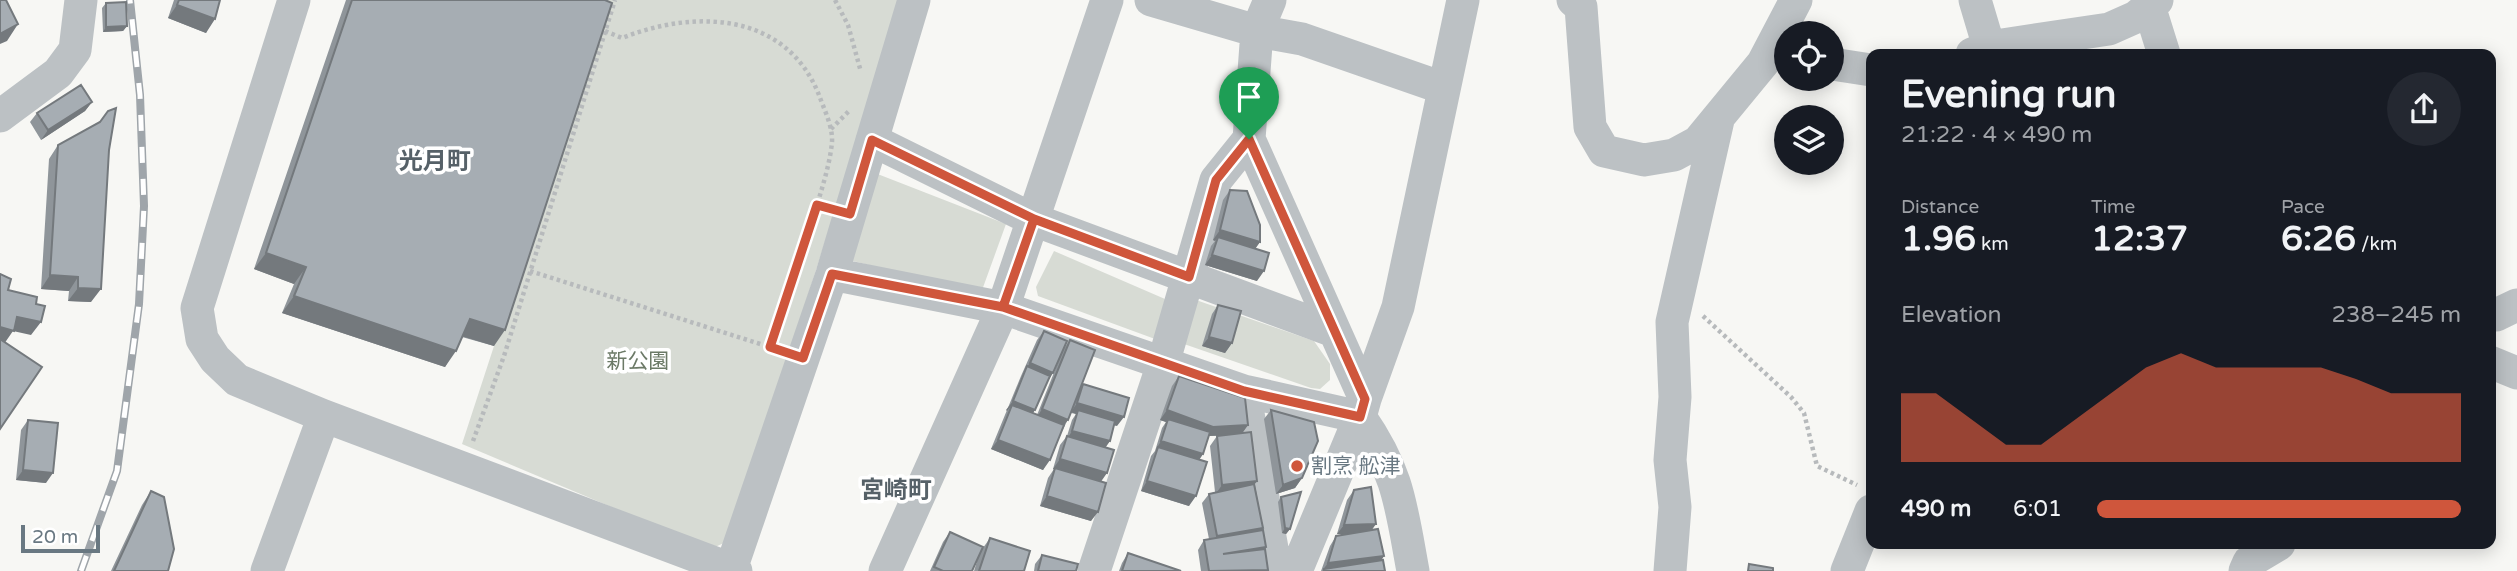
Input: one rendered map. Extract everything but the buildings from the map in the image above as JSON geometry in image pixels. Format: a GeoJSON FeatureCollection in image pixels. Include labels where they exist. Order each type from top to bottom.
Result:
{"type":"FeatureCollection","features":[{"type":"Feature","properties":{"kind":"street"},"geometry":{"type":"LineString","coordinates":[[0,116],[58,74],[75,50],[81,0]]}},
{"type":"Feature","properties":{"kind":"street"},"geometry":{"type":"LineString","coordinates":[[295,0],[197,308],[202,339],[215,359],[237,380],[324,416],[733,570],[832,274],[914,0]]}},
{"type":"Feature","properties":{"kind":"street"},"geometry":{"type":"LineString","coordinates":[[885,571],[1003,307],[1107,0]]}},
{"type":"Feature","properties":{"kind":"street"},"geometry":{"type":"LineString","coordinates":[[1151,0],[1257,30],[1302,39],[1443,88]]}},
{"type":"Feature","properties":{"kind":"street"},"geometry":{"type":"LineString","coordinates":[[1270,0],[1257,30],[1249,139],[1334,331],[1362,408],[1397,482],[1413,571]]}},
{"type":"Feature","properties":{"kind":"street"},"geometry":{"type":"LineString","coordinates":[[1296,571],[1362,408],[1398,307],[1463,0]]}},
{"type":"Feature","properties":{"kind":"street"},"geometry":{"type":"LineString","coordinates":[[1573,0],[1581,7],[1590,127],[1604,151],[1644,160],[1674,155],[1698,142],[1774,63]]}},
{"type":"Feature","properties":{"kind":"street"},"geometry":{"type":"LineString","coordinates":[[1789,21],[1796,0]]}},
{"type":"Feature","properties":{"kind":"street"},"geometry":{"type":"LineString","coordinates":[[1975,0],[1981,49]]}},
{"type":"Feature","properties":{"kind":"street"},"geometry":{"type":"LineString","coordinates":[[1993,49],[2109,29],[2153,3],[2163,49]]}},
{"type":"Feature","properties":{"kind":"street"},"geometry":{"type":"LineString","coordinates":[[1844,66],[1866,69]]}},
{"type":"Feature","properties":{"kind":"street"},"geometry":{"type":"LineString","coordinates":[[1670,571],[1675,507],[1670,460],[1675,397],[1672,322],[1718,120]]}},
{"type":"Feature","properties":{"kind":"street"},"geometry":{"type":"LineString","coordinates":[[1094,571],[1163,364],[1216,180],[1249,139]]}},
{"type":"Feature","properties":{"kind":"street"},"geometry":{"type":"LineString","coordinates":[[872,140],[1034,219],[1334,331]]}},
{"type":"Feature","properties":{"kind":"street"},"geometry":{"type":"LineString","coordinates":[[832,274],[1003,307],[1244,391],[1362,408]]}},
{"type":"Feature","properties":{"kind":"street"},"geometry":{"type":"LineString","coordinates":[[2496,315],[2517,305]]}},
{"type":"Feature","properties":{"kind":"street"},"geometry":{"type":"LineString","coordinates":[[2496,364],[2517,373]]}},
{"type":"Feature","properties":{"kind":"street"},"geometry":{"type":"LineString","coordinates":[[1244,391],[1276,571]]}},
{"type":"Feature","properties":{"kind":"street"},"geometry":{"type":"LineString","coordinates":[[274,569],[324,416]]}},
{"type":"Feature","properties":{"kind":"street"},"geometry":{"type":"LineString","coordinates":[[1847,571],[1865,499]]}},
{"type":"Feature","properties":{"kind":"path"},"geometry":{"type":"LineString","coordinates":[[463,468],[530,271],[615,0]]}},
{"type":"Feature","properties":{"kind":"path"},"geometry":{"type":"LineString","coordinates":[[835,0],[848,25],[860,60],[863,97],[883,104]]}},
{"type":"Feature","properties":{"kind":"path"},"geometry":{"type":"LineString","coordinates":[[605,31],[622,38],[646,29],[693,20],[717,22],[770,35],[793,52],[814,81],[832,140],[817,205],[770,347]]}},
{"type":"Feature","properties":{"kind":"path"},"geometry":{"type":"LineString","coordinates":[[817,205],[850,214]]}},
{"type":"Feature","properties":{"kind":"path"},"geometry":{"type":"LineString","coordinates":[[530,271],[803,358]]}},
{"type":"Feature","properties":{"kind":"path"},"geometry":{"type":"LineString","coordinates":[[1698,312],[1791,397],[1804,413],[1817,466],[1865,499]]}},
{"type":"Feature","properties":{"kind":"green space","name":"新公園"},"geometry":{"type":"Polygon","coordinates":[[[607,0],[902,0],[730,540],[711,549],[462,444],[607,0]]]}},
{"type":"Feature","properties":{"kind":"green space"},"geometry":{"type":"Polygon","coordinates":[[[875,173],[1006,224],[981,293],[849,260],[875,173]]]}},
{"type":"Feature","properties":{"kind":"green space"},"geometry":{"type":"Polygon","coordinates":[[[1054,251],[1165,299],[1155,339],[1038,296],[1036,287],[1054,251]]]}},
{"type":"Feature","properties":{"kind":"green space"},"geometry":{"type":"Polygon","coordinates":[[[1196,300],[1314,341],[1330,364],[1330,380],[1320,389],[1311,388],[1184,344],[1196,300]]]}},
{"type":"Feature","properties":{"kind":"railway"},"geometry":{"type":"LineString","coordinates":[[81,571],[117,471],[139,304],[144,206],[140,95],[130,0]]}},
{"type":"Feature","properties":{"kind":"place","name":"割烹 舩津"},"geometry":{"type":"Point","coordinates":[1297,466]}},
{"type":"Feature","properties":{"kind":"district","name":"光月町"},"geometry":{"type":"Point","coordinates":[435,161]}},
{"type":"Feature","properties":{"kind":"district","name":"宮崎町"},"geometry":{"type":"Point","coordinates":[896,490]}},
{"type":"Feature","properties":{"kind":"route"},"geometry":{"type":"LineString","coordinates":[[1249,139],[1216,180],[1189,277],[1034,219],[1003,307],[832,274],[803,358],[770,347],[817,205],[850,214],[872,140],[1034,219],[1003,307],[1244,391],[1360,417],[1365,399],[1249,139]]}}]}
